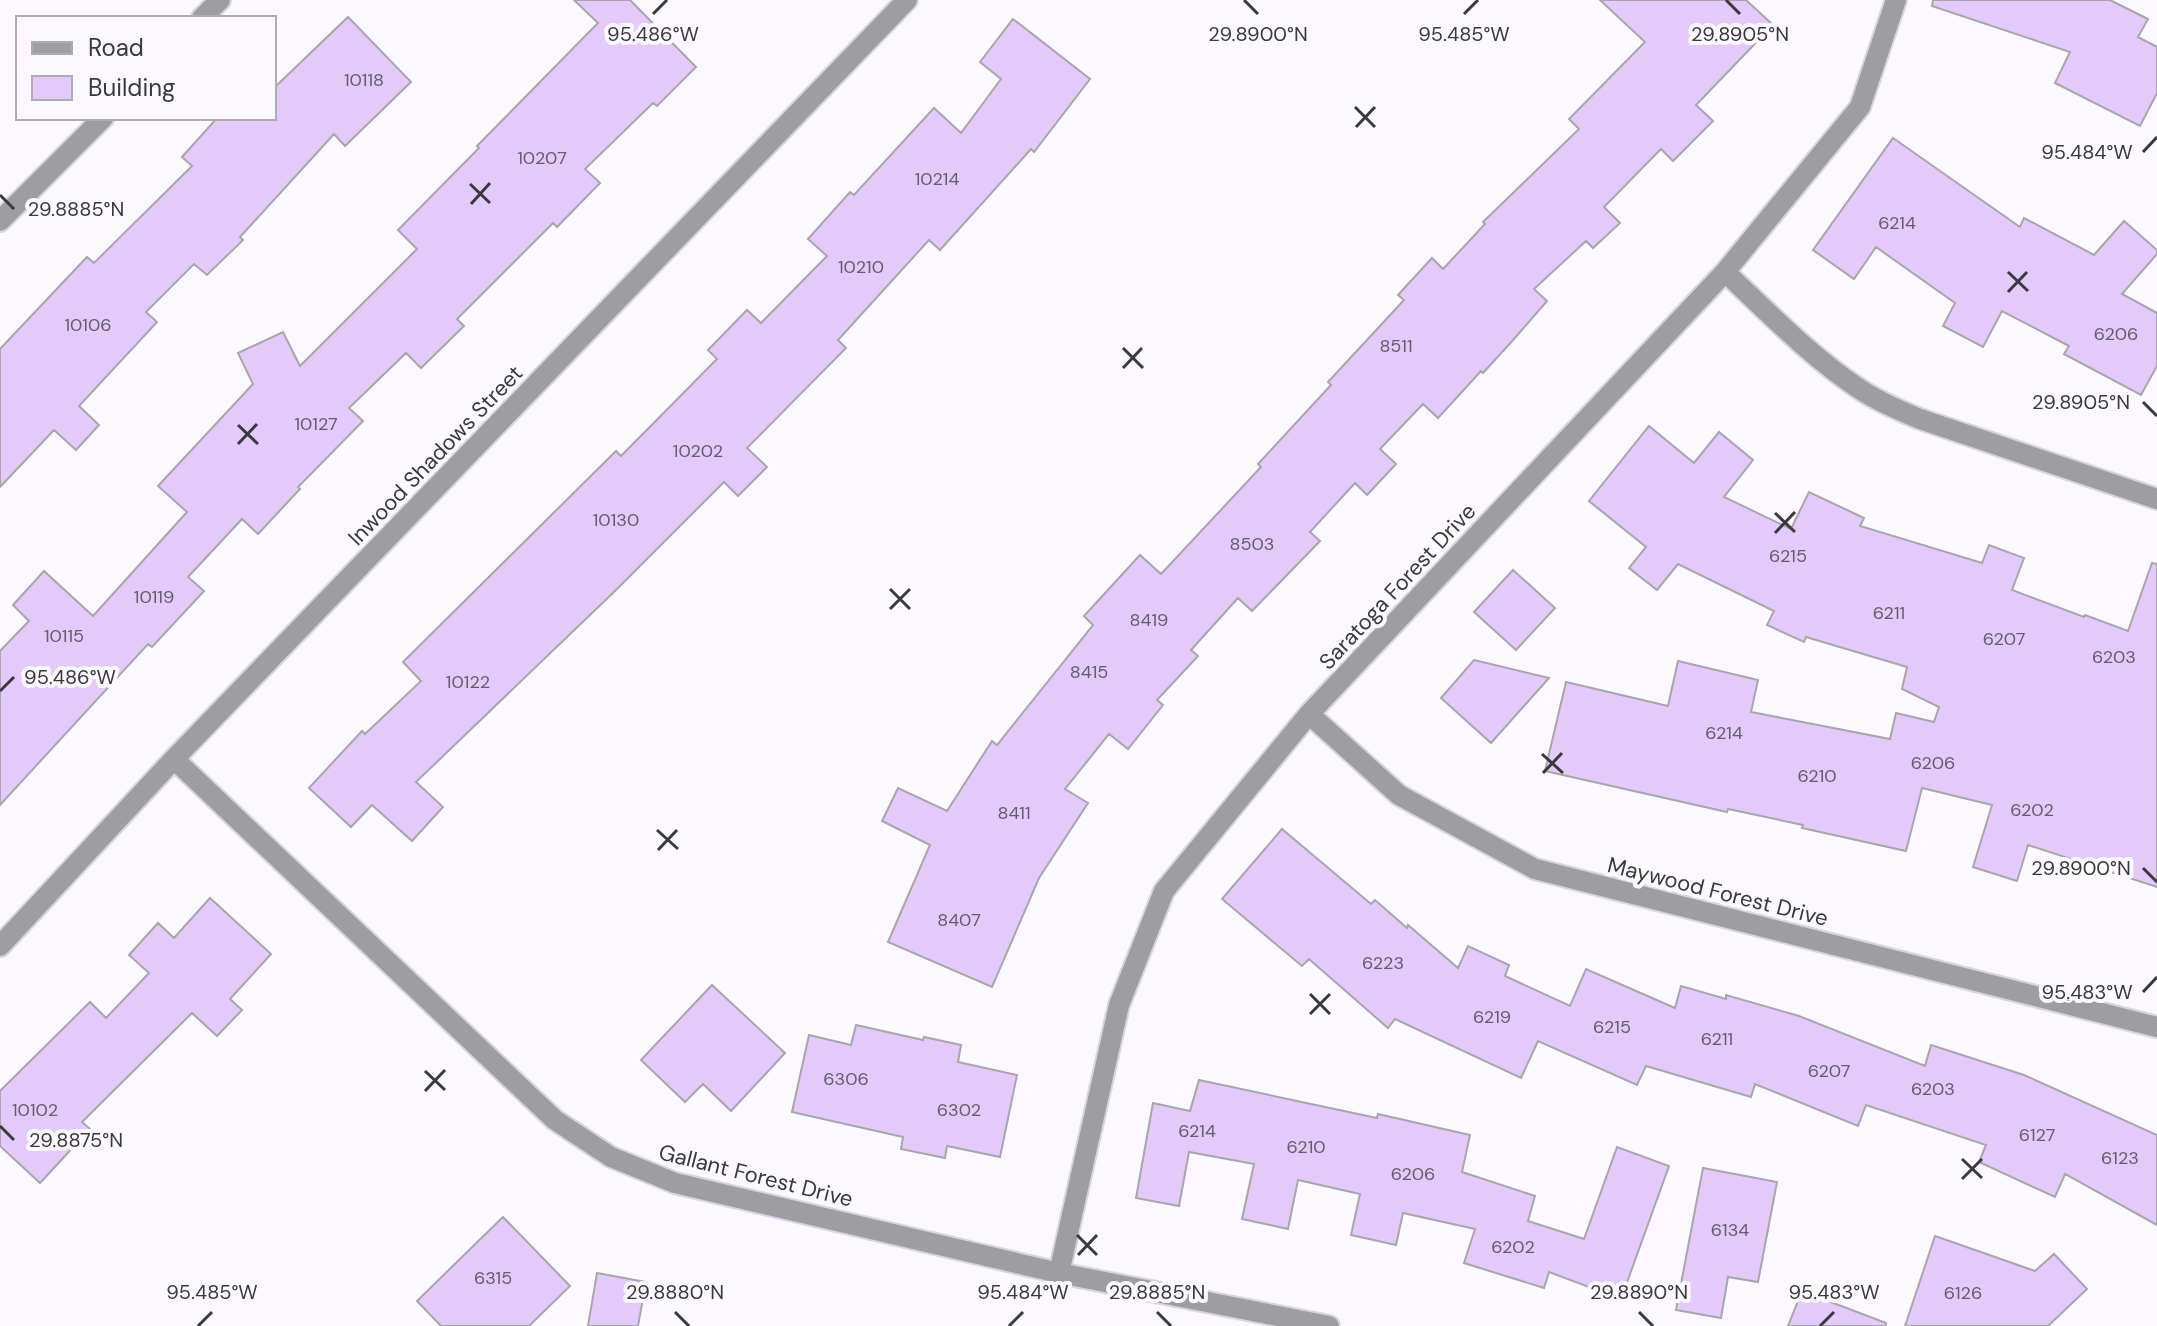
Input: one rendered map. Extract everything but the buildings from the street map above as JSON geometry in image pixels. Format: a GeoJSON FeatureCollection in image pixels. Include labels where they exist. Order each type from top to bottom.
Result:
{"type":"FeatureCollection","features":[{"type":"Feature","properties":{"kind":"street"},"geometry":{"type":"LineString","coordinates":[[204,16],[220,0]]}},
{"type":"Feature","properties":{"kind":"street","name":"Inwood Shadows Street"},"geometry":{"type":"LineString","coordinates":[[0,946],[174,759],[907,0]]}},
{"type":"Feature","properties":{"kind":"street","name":"Saratoga Forest Drive"},"geometry":{"type":"LineString","coordinates":[[1059,1273],[1119,1005],[1164,891],[1309,714],[1725,272],[1860,107],[1896,0]]}},
{"type":"Feature","properties":{"kind":"street"},"geometry":{"type":"LineString","coordinates":[[0,221],[101,120]]}},
{"type":"Feature","properties":{"kind":"street"},"geometry":{"type":"LineString","coordinates":[[1725,272],[1803,346],[1858,388],[1887,405],[2157,499]]}},
{"type":"Feature","properties":{"kind":"street","name":"Maywood Forest Drive"},"geometry":{"type":"LineString","coordinates":[[1309,714],[1399,795],[1535,869],[2157,1027]]}},
{"type":"Feature","properties":{"kind":"street","name":"Gallant Forest Drive"},"geometry":{"type":"LineString","coordinates":[[174,759],[555,1120],[611,1157],[675,1183],[1059,1273],[1329,1326]]}}]}
